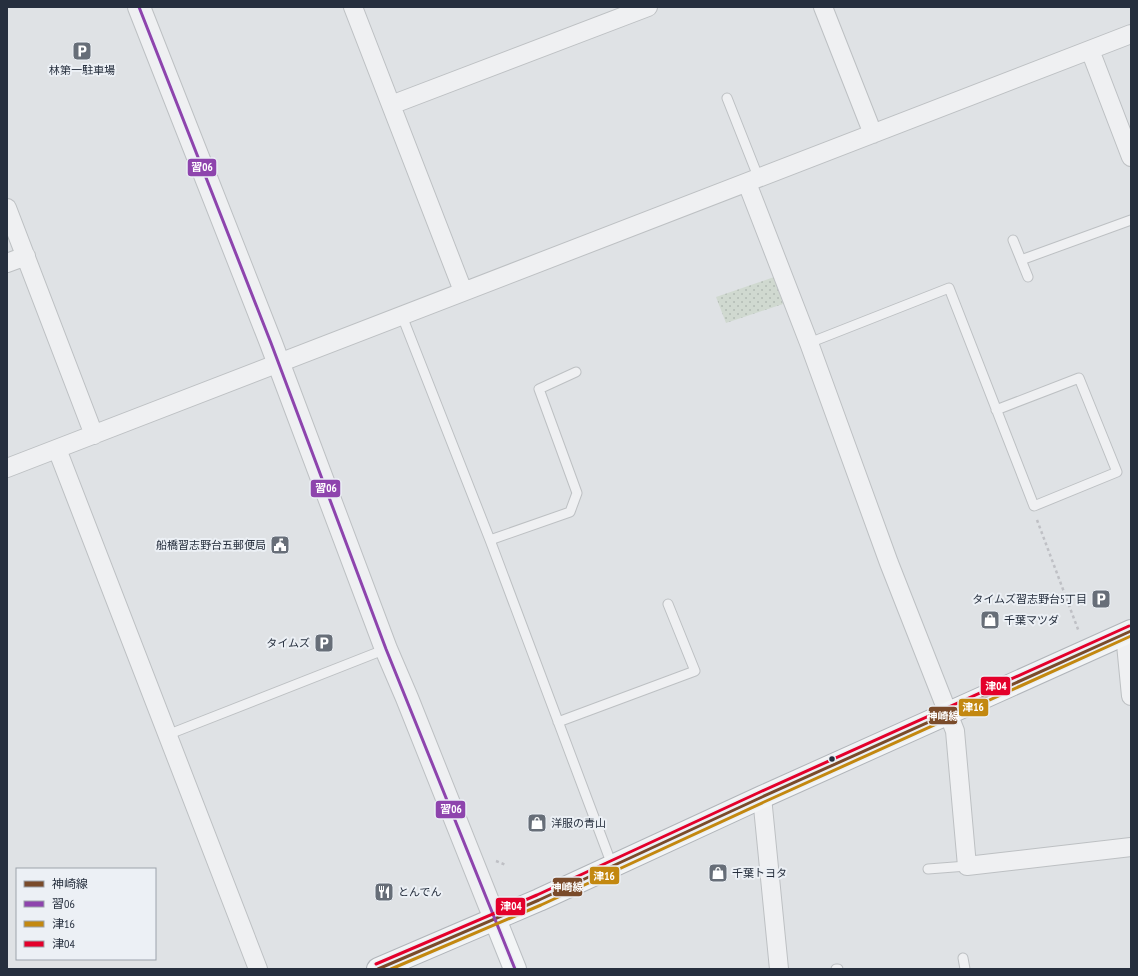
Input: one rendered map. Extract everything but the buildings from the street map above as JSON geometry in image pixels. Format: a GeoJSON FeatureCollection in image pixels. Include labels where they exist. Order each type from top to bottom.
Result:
{"type":"FeatureCollection","features":[{"type":"Feature","properties":{"kind":"main road"},"geometry":{"type":"LineString","coordinates":[[378,969],[539,900],[612,865],[1128,632]]}},
{"type":"Feature","properties":{"kind":"main road"},"geometry":{"type":"LineString","coordinates":[[495,919],[514,969]]}},
{"type":"Feature","properties":{"kind":"street"},"geometry":{"type":"LineString","coordinates":[[139,7],[278,364],[386,649],[495,919]]}},
{"type":"Feature","properties":{"kind":"street"},"geometry":{"type":"LineString","coordinates":[[353,7],[462,291]]}},
{"type":"Feature","properties":{"kind":"street"},"geometry":{"type":"LineString","coordinates":[[391,105],[648,7]]}},
{"type":"Feature","properties":{"kind":"street"},"geometry":{"type":"LineString","coordinates":[[823,7],[873,134]]}},
{"type":"Feature","properties":{"kind":"street"},"geometry":{"type":"LineString","coordinates":[[7,468],[402,316],[462,291],[753,181],[1131,34]]}},
{"type":"Feature","properties":{"kind":"street"},"geometry":{"type":"LineString","coordinates":[[1090,50],[1131,157]]}},
{"type":"Feature","properties":{"kind":"street"},"geometry":{"type":"LineString","coordinates":[[753,181],[809,343],[889,563],[949,714],[954,731],[967,866],[1131,847]]}},
{"type":"Feature","properties":{"kind":"street"},"geometry":{"type":"LineString","coordinates":[[7,208],[94,435]]}},
{"type":"Feature","properties":{"kind":"street"},"geometry":{"type":"LineString","coordinates":[[7,263],[26,256]]}},
{"type":"Feature","properties":{"kind":"street"},"geometry":{"type":"LineString","coordinates":[[57,449],[258,969]]}},
{"type":"Feature","properties":{"kind":"street"},"geometry":{"type":"LineString","coordinates":[[1128,632],[1131,696]]}},
{"type":"Feature","properties":{"kind":"street"},"geometry":{"type":"LineString","coordinates":[[762,797],[779,969]]}},
{"type":"Feature","properties":{"kind":"lane"},"geometry":{"type":"LineString","coordinates":[[727,98],[753,181]]}},
{"type":"Feature","properties":{"kind":"lane"},"geometry":{"type":"LineString","coordinates":[[1021,260],[1131,220]]}},
{"type":"Feature","properties":{"kind":"lane"},"geometry":{"type":"LineString","coordinates":[[1013,240],[1028,278]]}},
{"type":"Feature","properties":{"kind":"lane"},"geometry":{"type":"LineString","coordinates":[[809,343],[949,288],[996,410],[1034,506],[1117,472],[1079,378],[996,410]]}},
{"type":"Feature","properties":{"kind":"lane"},"geometry":{"type":"LineString","coordinates":[[402,316],[490,540],[612,865]]}},
{"type":"Feature","properties":{"kind":"lane"},"geometry":{"type":"LineString","coordinates":[[490,540],[570,512],[576,493],[539,388],[576,372]]}},
{"type":"Feature","properties":{"kind":"lane"},"geometry":{"type":"LineString","coordinates":[[558,722],[695,671],[668,604]]}},
{"type":"Feature","properties":{"kind":"lane"},"geometry":{"type":"LineString","coordinates":[[167,735],[386,649]]}},
{"type":"Feature","properties":{"kind":"lane"},"geometry":{"type":"LineString","coordinates":[[928,869],[967,866]]}},
{"type":"Feature","properties":{"kind":"lane"},"geometry":{"type":"LineString","coordinates":[[963,958],[965,969]]}},
{"type":"Feature","properties":{"kind":"path"},"geometry":{"type":"LineString","coordinates":[[1034,506],[1034,512],[1080,634]]}},
{"type":"Feature","properties":{"kind":"shaded area"},"geometry":{"type":"Polygon","coordinates":[[[774,277],[783,304],[726,323],[716,297],[774,277]]]}},
{"type":"Feature","properties":{"kind":"transit line","name":"習06"},"geometry":{"type":"LineString","coordinates":[[139,7],[271,343],[386,649],[515,969]]}},
{"type":"Feature","properties":{"kind":"transit line","name":"津04"},"geometry":{"type":"LineString","coordinates":[[376,964],[537,895],[760,792],[1129,626]]}},
{"type":"Feature","properties":{"kind":"transit line","name":"神崎線"},"geometry":{"type":"LineString","coordinates":[[378,969],[539,900],[762,797],[1131,631]]}},
{"type":"Feature","properties":{"kind":"transit line","name":"津16"},"geometry":{"type":"LineString","coordinates":[[391,969],[541,905],[764,802],[1131,636]]}},
{"type":"Feature","properties":{"kind":"place","name":"林第一駐車場"},"geometry":{"type":"Point","coordinates":[82,51]}},
{"type":"Feature","properties":{"kind":"place","name":"船橋習志野台五郵便局"},"geometry":{"type":"Point","coordinates":[280,545]}},
{"type":"Feature","properties":{"kind":"place","name":"タイムズ習志野台5丁目"},"geometry":{"type":"Point","coordinates":[1101,599]}},
{"type":"Feature","properties":{"kind":"place","name":"千葉マツダ"},"geometry":{"type":"Point","coordinates":[990,620]}},
{"type":"Feature","properties":{"kind":"place","name":"タイムズ"},"geometry":{"type":"Point","coordinates":[324,643]}},
{"type":"Feature","properties":{"kind":"place","name":"洋服の青山"},"geometry":{"type":"Point","coordinates":[537,823]}},
{"type":"Feature","properties":{"kind":"place","name":"千葉トヨタ"},"geometry":{"type":"Point","coordinates":[718,873]}},
{"type":"Feature","properties":{"kind":"place","name":"とんでん"},"geometry":{"type":"Point","coordinates":[384,892]}}]}
